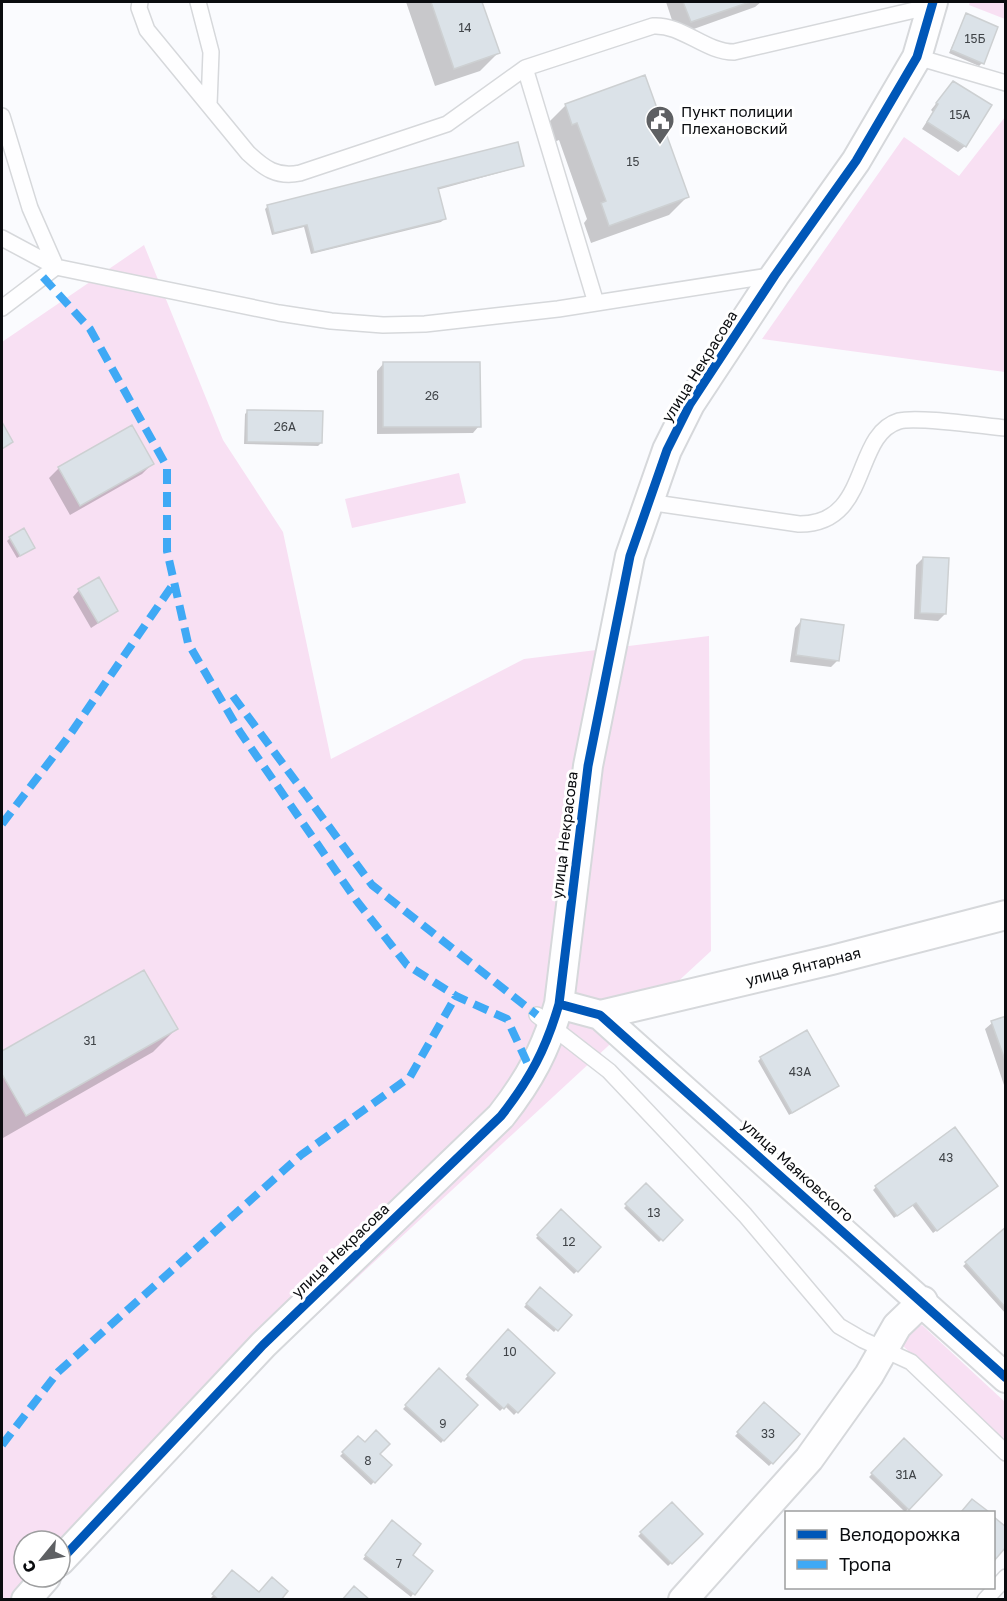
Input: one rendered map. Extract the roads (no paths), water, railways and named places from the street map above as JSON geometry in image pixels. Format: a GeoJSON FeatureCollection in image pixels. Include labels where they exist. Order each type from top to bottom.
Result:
{"type":"FeatureCollection","features":[{"type":"Feature","properties":{"kind":"street","name":"улица Некрасова"},"geometry":{"type":"LineString","coordinates":[[72,1548],[263,1345],[501,1116],[532,1073],[550,1015],[588,766],[630,556],[670,443],[690,404],[775,275],[856,161],[917,57],[933,4]]}},
{"type":"Feature","properties":{"kind":"street","name":"улица Янтарная"},"geometry":{"type":"LineString","coordinates":[[600,1015],[1004,918]]}},
{"type":"Feature","properties":{"kind":"street","name":"улица Маяковского"},"geometry":{"type":"LineString","coordinates":[[550,1015],[600,1015],[923,1301],[1005,1378]]}},
{"type":"Feature","properties":{"kind":"street"},"geometry":{"type":"LineString","coordinates":[[683,1599],[808,1459],[884,1350],[897,1326],[923,1301]]}},
{"type":"Feature","properties":{"kind":"lane"},"geometry":{"type":"LineString","coordinates":[[140,2],[147,30],[258,162],[273,171],[290,175],[447,124],[525,68],[653,26],[665,26],[717,50],[734,52],[933,4]]}},
{"type":"Feature","properties":{"kind":"lane"},"geometry":{"type":"LineString","coordinates":[[198,2],[211,52],[209,105]]}},
{"type":"Feature","properties":{"kind":"lane"},"geometry":{"type":"LineString","coordinates":[[917,57],[1005,84]]}},
{"type":"Feature","properties":{"kind":"lane"},"geometry":{"type":"LineString","coordinates":[[525,68],[596,303]]}},
{"type":"Feature","properties":{"kind":"lane"},"geometry":{"type":"LineString","coordinates":[[2,116],[30,208],[56,267]]}},
{"type":"Feature","properties":{"kind":"lane"},"geometry":{"type":"LineString","coordinates":[[2,238],[56,267],[226,304],[330,321],[425,324],[596,303],[775,275]]}},
{"type":"Feature","properties":{"kind":"lane"},"geometry":{"type":"LineString","coordinates":[[2,308],[56,267]]}},
{"type":"Feature","properties":{"kind":"lane"},"geometry":{"type":"LineString","coordinates":[[648,502],[800,524],[814,524],[827,519],[845,503],[878,437],[891,425],[913,420],[1005,428]]}},
{"type":"Feature","properties":{"kind":"lane"},"geometry":{"type":"LineString","coordinates":[[550,1015],[609,1071],[745,1215],[839,1326],[916,1366],[1005,1453]]}},
{"type":"Feature","properties":{"kind":"place","name":"Пункт полиции Плехановский"},"geometry":{"type":"Point","coordinates":[660,146]}}]}
